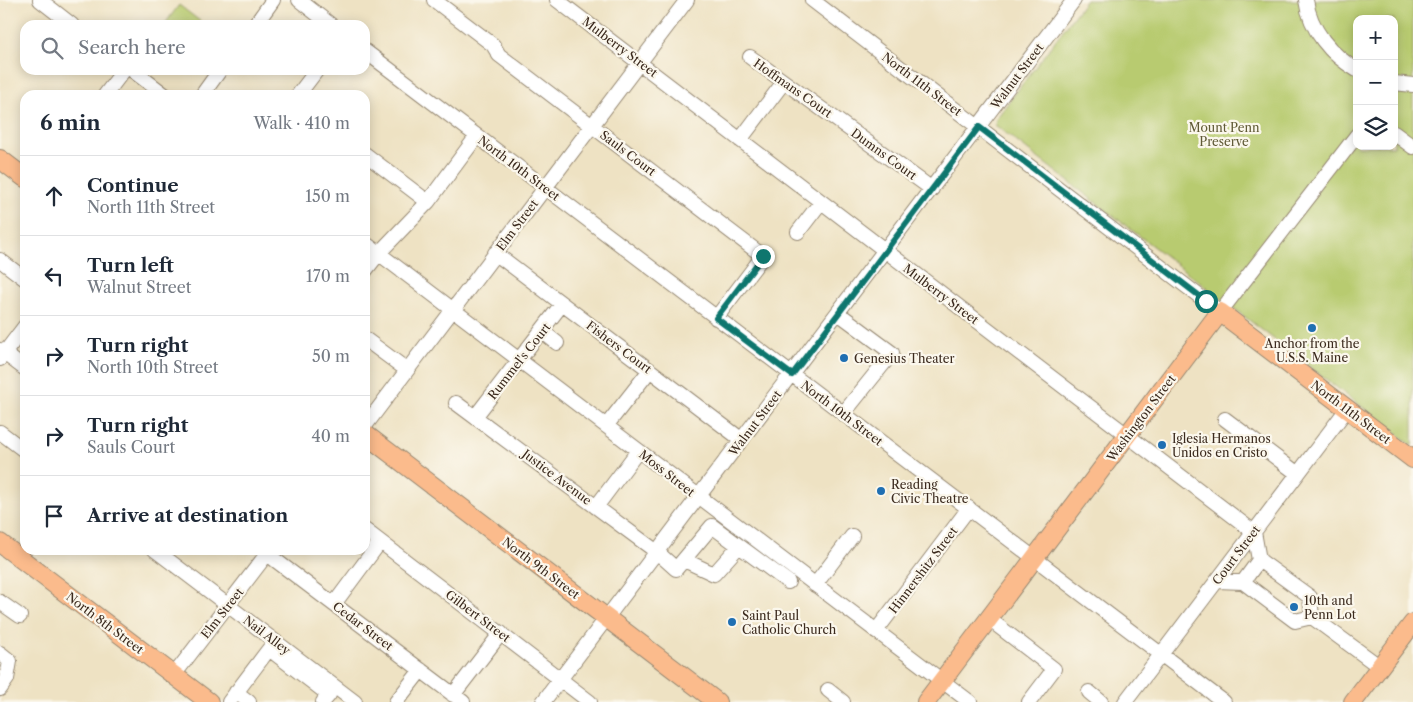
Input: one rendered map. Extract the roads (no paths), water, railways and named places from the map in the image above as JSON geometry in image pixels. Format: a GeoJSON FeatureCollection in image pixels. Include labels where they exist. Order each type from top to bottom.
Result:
{"type":"FeatureCollection","features":[{"type":"Feature","properties":{"kind":"main road"},"geometry":{"type":"LineString","coordinates":[[0,158],[20,174]]}},
{"type":"Feature","properties":{"kind":"main road","name":"North 11th Street"},"geometry":{"type":"LineString","coordinates":[[1220,312],[1413,459]]}},
{"type":"Feature","properties":{"kind":"main road","name":"Washington Street"},"geometry":{"type":"LineString","coordinates":[[926,702],[1220,312]]}},
{"type":"Feature","properties":{"kind":"main road","name":"North 9th Street"},"geometry":{"type":"LineString","coordinates":[[370,438],[717,702]]}},
{"type":"Feature","properties":{"kind":"main road","name":"North 8th Street"},"geometry":{"type":"LineString","coordinates":[[0,543],[209,702]]}},
{"type":"Feature","properties":{"kind":"main road"},"geometry":{"type":"LineString","coordinates":[[1353,702],[1413,623]]}},
{"type":"Feature","properties":{"kind":"street"},"geometry":{"type":"LineString","coordinates":[[40,0],[66,20]]}},
{"type":"Feature","properties":{"kind":"street"},"geometry":{"type":"LineString","coordinates":[[258,20],[274,0]]}},
{"type":"Feature","properties":{"kind":"street"},"geometry":{"type":"LineString","coordinates":[[299,0],[325,20]]}},
{"type":"Feature","properties":{"kind":"street","name":"Sauls Court"},"geometry":{"type":"LineString","coordinates":[[434,0],[493,45],[499,54],[763,256],[716,318]]}},
{"type":"Feature","properties":{"kind":"street","name":"Mulberry Street"},"geometry":{"type":"LineString","coordinates":[[557,0],[1254,532]]}},
{"type":"Feature","properties":{"kind":"street"},"geometry":{"type":"LineString","coordinates":[[572,11],[581,0]]}},
{"type":"Feature","properties":{"kind":"street","name":"North 11th Street"},"geometry":{"type":"LineString","coordinates":[[812,0],[1220,312]]}},
{"type":"Feature","properties":{"kind":"street"},"geometry":{"type":"LineString","coordinates":[[1306,0],[1316,30],[1321,38],[1336,56],[1353,67]]}},
{"type":"Feature","properties":{"kind":"street","name":"Elm Street"},"geometry":{"type":"LineString","coordinates":[[370,419],[640,62],[682,2]]}},
{"type":"Feature","properties":{"kind":"street","name":"Walnut Street"},"geometry":{"type":"LineString","coordinates":[[543,702],[979,127],[1070,2]]}},
{"type":"Feature","properties":{"kind":"street","name":"North 10th Street"},"geometry":{"type":"LineString","coordinates":[[370,55],[1224,702]]}},
{"type":"Feature","properties":{"kind":"street","name":"Hoffmans Court"},"geometry":{"type":"LineString","coordinates":[[750,58],[783,83],[836,118]]}},
{"type":"Feature","properties":{"kind":"street"},"geometry":{"type":"LineString","coordinates":[[108,90],[120,75]]}},
{"type":"Feature","properties":{"kind":"street"},"geometry":{"type":"LineString","coordinates":[[139,75],[158,90]]}},
{"type":"Feature","properties":{"kind":"street"},"geometry":{"type":"LineString","coordinates":[[206,90],[216,75]]}},
{"type":"Feature","properties":{"kind":"street"},"geometry":{"type":"LineString","coordinates":[[302,90],[313,75]]}},
{"type":"Feature","properties":{"kind":"street"},"geometry":{"type":"LineString","coordinates":[[740,140],[783,83]]}},
{"type":"Feature","properties":{"kind":"street"},"geometry":{"type":"LineString","coordinates":[[1398,83],[1413,85]]}},
{"type":"Feature","properties":{"kind":"street","name":"Dumns Court"},"geometry":{"type":"LineString","coordinates":[[836,118],[932,189]]}},
{"type":"Feature","properties":{"kind":"street"},"geometry":{"type":"LineString","coordinates":[[370,265],[428,202],[477,136]]}},
{"type":"Feature","properties":{"kind":"street"},"geometry":{"type":"LineString","coordinates":[[1398,136],[1413,147]]}},
{"type":"Feature","properties":{"kind":"street","name":"Washington Street"},"geometry":{"type":"LineString","coordinates":[[1220,312],[1353,140]]}},
{"type":"Feature","properties":{"kind":"street"},"geometry":{"type":"LineString","coordinates":[[370,158],[428,202]]}},
{"type":"Feature","properties":{"kind":"street"},"geometry":{"type":"LineString","coordinates":[[798,232],[821,202]]}},
{"type":"Feature","properties":{"kind":"street","name":"Moss Street"},"geometry":{"type":"LineString","coordinates":[[370,247],[699,497],[786,574],[815,585],[970,702]]}},
{"type":"Feature","properties":{"kind":"street","name":"Fishers Court"},"geometry":{"type":"LineString","coordinates":[[495,253],[742,440]]}},
{"type":"Feature","properties":{"kind":"street"},"geometry":{"type":"LineString","coordinates":[[0,260],[20,275]]}},
{"type":"Feature","properties":{"kind":"street","name":"Rummel's Court"},"geometry":{"type":"LineString","coordinates":[[475,417],[562,304]]}},
{"type":"Feature","properties":{"kind":"street"},"geometry":{"type":"LineString","coordinates":[[838,313],[892,353],[843,414]]}},
{"type":"Feature","properties":{"kind":"street"},"geometry":{"type":"LineString","coordinates":[[542,331],[557,343]]}},
{"type":"Feature","properties":{"kind":"street"},"geometry":{"type":"LineString","coordinates":[[20,332],[1,354],[20,367]]}},
{"type":"Feature","properties":{"kind":"street"},"geometry":{"type":"LineString","coordinates":[[370,343],[407,370]]}},
{"type":"Feature","properties":{"kind":"street"},"geometry":{"type":"LineString","coordinates":[[606,426],[650,370]]}},
{"type":"Feature","properties":{"kind":"street","name":"Justice Avenue"},"geometry":{"type":"LineString","coordinates":[[456,403],[657,552],[676,569],[684,560]]}},
{"type":"Feature","properties":{"kind":"street","name":"Court Street"},"geometry":{"type":"LineString","coordinates":[[1126,702],[1347,409]]}},
{"type":"Feature","properties":{"kind":"street"},"geometry":{"type":"LineString","coordinates":[[1226,419],[1298,474]]}},
{"type":"Feature","properties":{"kind":"street"},"geometry":{"type":"LineString","coordinates":[[0,432],[20,447]]}},
{"type":"Feature","properties":{"kind":"street"},"geometry":{"type":"LineString","coordinates":[[596,507],[638,451]]}},
{"type":"Feature","properties":{"kind":"street","name":"Hinnershitz Street"},"geometry":{"type":"LineString","coordinates":[[876,631],[969,508]]}},
{"type":"Feature","properties":{"kind":"street"},"geometry":{"type":"LineString","coordinates":[[739,546],[714,574],[684,560],[712,526],[739,546],[786,574]]}},
{"type":"Feature","properties":{"kind":"street"},"geometry":{"type":"LineString","coordinates":[[1254,532],[1259,560],[1310,597],[1312,617],[1380,667]]}},
{"type":"Feature","properties":{"kind":"street","name":"Gilbert Street"},"geometry":{"type":"LineString","coordinates":[[370,534],[590,702]]}},
{"type":"Feature","properties":{"kind":"street"},"geometry":{"type":"LineString","coordinates":[[815,585],[852,536]]}},
{"type":"Feature","properties":{"kind":"street"},"geometry":{"type":"LineString","coordinates":[[334,604],[380,542]]}},
{"type":"Feature","properties":{"kind":"street","name":"Nail Alley"},"geometry":{"type":"LineString","coordinates":[[162,555],[355,702]]}},
{"type":"Feature","properties":{"kind":"street","name":"Elm Street"},"geometry":{"type":"LineString","coordinates":[[174,675],[264,555]]}},
{"type":"Feature","properties":{"kind":"street","name":"Cedar Street"},"geometry":{"type":"LineString","coordinates":[[272,555],[458,698]]}},
{"type":"Feature","properties":{"kind":"street"},"geometry":{"type":"LineString","coordinates":[[1243,582],[1259,560]]}},
{"type":"Feature","properties":{"kind":"street"},"geometry":{"type":"LineString","coordinates":[[1217,581],[1243,582],[1295,621],[1312,617]]}},
{"type":"Feature","properties":{"kind":"street"},"geometry":{"type":"LineString","coordinates":[[0,602],[20,616]]}},
{"type":"Feature","properties":{"kind":"street"},"geometry":{"type":"LineString","coordinates":[[988,619],[1054,669],[1029,702]]}},
{"type":"Feature","properties":{"kind":"street"},"geometry":{"type":"LineString","coordinates":[[458,698],[500,633]]}},
{"type":"Feature","properties":{"kind":"street"},"geometry":{"type":"LineString","coordinates":[[249,702],[233,697],[269,649],[329,695],[323,702]]}},
{"type":"Feature","properties":{"kind":"street"},"geometry":{"type":"LineString","coordinates":[[0,653],[10,661],[7,679],[0,689]]}},
{"type":"Feature","properties":{"kind":"street"},"geometry":{"type":"LineString","coordinates":[[396,702],[421,670]]}},
{"type":"Feature","properties":{"kind":"street"},"geometry":{"type":"LineString","coordinates":[[828,690],[843,702]]}},
{"type":"Feature","properties":{"kind":"street"},"geometry":{"type":"LineString","coordinates":[[1089,692],[1101,702]]}},
{"type":"Feature","properties":{"kind":"place","name":"Anchor from the U.S.S. Maine"},"geometry":{"type":"Point","coordinates":[1312,328]}},
{"type":"Feature","properties":{"kind":"place","name":"Genesius Theater"},"geometry":{"type":"Point","coordinates":[844,358]}},
{"type":"Feature","properties":{"kind":"place","name":"Iglesia Hermanos Unidos en Cristo"},"geometry":{"type":"Point","coordinates":[1162,445]}},
{"type":"Feature","properties":{"kind":"place","name":"Reading Civic Theatre"},"geometry":{"type":"Point","coordinates":[881,491]}},
{"type":"Feature","properties":{"kind":"place","name":"10th and Penn Lot"},"geometry":{"type":"Point","coordinates":[1294,607]}},
{"type":"Feature","properties":{"kind":"place","name":"Saint Paul Catholic Church"},"geometry":{"type":"Point","coordinates":[732,622]}},
{"type":"Feature","properties":{"kind":"park label","name":"Mount Penn Preserve"},"geometry":{"type":"Point","coordinates":[1224,134]}}]}
